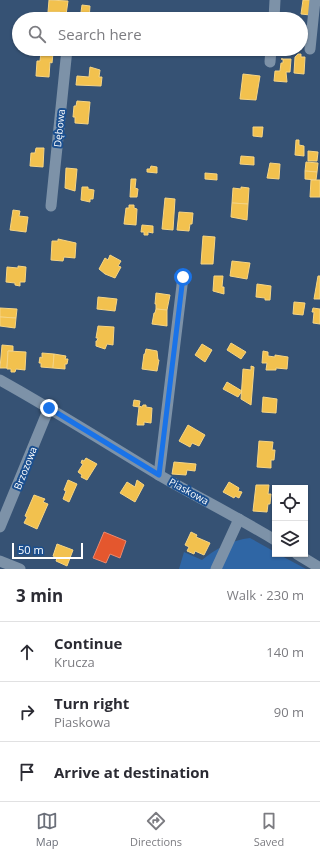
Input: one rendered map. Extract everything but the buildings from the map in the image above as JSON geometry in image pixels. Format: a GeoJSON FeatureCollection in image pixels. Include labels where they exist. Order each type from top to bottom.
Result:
{"type":"FeatureCollection","features":[{"type":"Feature","properties":{"kind":"street"},"geometry":{"type":"LineString","coordinates":[[274,12],[275,0]]}},
{"type":"Feature","properties":{"kind":"street"},"geometry":{"type":"LineString","coordinates":[[310,49],[315,0]]}},
{"type":"Feature","properties":{"kind":"street","name":"Dębowa"},"geometry":{"type":"LineString","coordinates":[[51,206],[65,56]]}},
{"type":"Feature","properties":{"kind":"street"},"geometry":{"type":"LineString","coordinates":[[270,56],[270,62]]}},
{"type":"Feature","properties":{"kind":"street"},"geometry":{"type":"LineString","coordinates":[[159,475],[183,277]]}},
{"type":"Feature","properties":{"kind":"street","name":"Piaskowa"},"geometry":{"type":"LineString","coordinates":[[0,380],[159,475],[272,538]]}},
{"type":"Feature","properties":{"kind":"street","name":"Brzozowa"},"geometry":{"type":"LineString","coordinates":[[0,527],[49,408]]}},
{"type":"Feature","properties":{"kind":"street"},"geometry":{"type":"LineString","coordinates":[[216,569],[239,519]]}},
{"type":"Feature","properties":{"kind":"street"},"geometry":{"type":"LineString","coordinates":[[303,557],[320,568]]}},
{"type":"Feature","properties":{"kind":"street"},"geometry":{"type":"LineString","coordinates":[[0,561],[20,569]]}},
{"type":"Feature","properties":{"kind":"shaded area"},"geometry":{"type":"Polygon","coordinates":[[[250,538],[272,550],[272,557],[284,557],[306,569],[179,569],[184,552],[202,560],[212,552],[243,539],[250,538]]]}},
{"type":"Feature","properties":{"kind":"route"},"geometry":{"type":"LineString","coordinates":[[49,408],[159,475],[183,277]]}}]}
